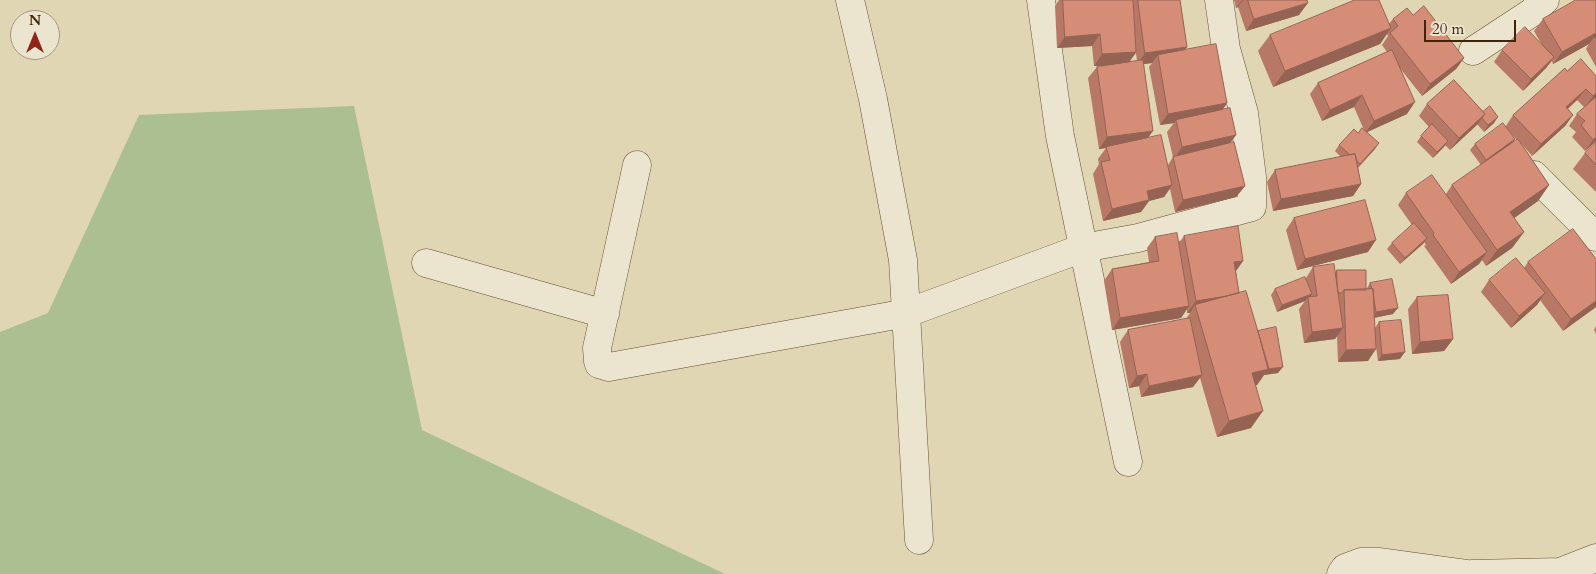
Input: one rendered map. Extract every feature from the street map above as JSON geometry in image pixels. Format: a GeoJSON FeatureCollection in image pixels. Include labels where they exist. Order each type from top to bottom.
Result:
{"type":"FeatureCollection","features":[{"type":"Feature","properties":{"kind":"street"},"geometry":{"type":"LineString","coordinates":[[850,0],[873,99],[903,260],[919,540]]}},
{"type":"Feature","properties":{"kind":"street"},"geometry":{"type":"LineString","coordinates":[[1041,0],[1060,136],[1128,462]]}},
{"type":"Feature","properties":{"kind":"street"},"geometry":{"type":"LineString","coordinates":[[637,165],[598,348],[598,361],[600,364],[609,367],[907,313],[1083,248],[1138,238],[1252,207],[1252,177],[1244,113],[1226,49],[1219,0]]}},
{"type":"Feature","properties":{"kind":"street"},"geometry":{"type":"LineString","coordinates":[[1474,52],[1531,13],[1545,0]]}},
{"type":"Feature","properties":{"kind":"street"},"geometry":{"type":"LineString","coordinates":[[1534,176],[1596,237]]}},
{"type":"Feature","properties":{"kind":"street"},"geometry":{"type":"LineString","coordinates":[[426,263],[605,314]]}},
{"type":"Feature","properties":{"kind":"street"},"geometry":{"type":"LineString","coordinates":[[1341,574],[1346,568],[1361,562],[1380,562],[1470,574],[1560,572],[1596,558]]}},
{"type":"Feature","properties":{"kind":"green space"},"geometry":{"type":"Polygon","coordinates":[[[354,106],[422,430],[725,574],[0,574],[0,332],[48,313],[139,115],[354,106]]]}},
{"type":"Feature","properties":{"kind":"building"},"geometry":{"type":"Polygon","coordinates":[[[1063,0],[1133,0],[1136,52],[1102,54],[1100,34],[1065,37],[1063,0]]]}},
{"type":"Feature","properties":{"kind":"building"},"geometry":{"type":"Polygon","coordinates":[[[1138,0],[1180,0],[1187,47],[1145,53],[1138,0]]]}},
{"type":"Feature","properties":{"kind":"building"},"geometry":{"type":"Polygon","coordinates":[[[1248,0],[1307,0],[1308,3],[1254,19],[1248,0]]]}},
{"type":"Feature","properties":{"kind":"building"},"geometry":{"type":"Polygon","coordinates":[[[1355,0],[1379,0],[1391,28],[1285,71],[1270,35],[1355,0]]]}},
{"type":"Feature","properties":{"kind":"building"},"geometry":{"type":"Polygon","coordinates":[[[1576,0],[1596,0],[1596,33],[1562,52],[1543,19],[1576,0]]]}},
{"type":"Feature","properties":{"kind":"building"},"geometry":{"type":"Polygon","coordinates":[[[1424,6],[1464,58],[1430,84],[1390,33],[1398,26],[1393,19],[1407,8],[1413,15],[1424,6]]]}},
{"type":"Feature","properties":{"kind":"building"},"geometry":{"type":"Polygon","coordinates":[[[1525,27],[1554,57],[1531,79],[1502,50],[1525,27]]]}},
{"type":"Feature","properties":{"kind":"building"},"geometry":{"type":"Polygon","coordinates":[[[1216,44],[1227,103],[1168,114],[1158,55],[1216,44]]]}},
{"type":"Feature","properties":{"kind":"building"},"geometry":{"type":"Polygon","coordinates":[[[1392,50],[1415,102],[1374,121],[1362,95],[1330,110],[1318,83],[1392,50]]]}},
{"type":"Feature","properties":{"kind":"building"},"geometry":{"type":"Polygon","coordinates":[[[1581,59],[1596,76],[1596,93],[1593,96],[1586,89],[1566,107],[1573,115],[1541,144],[1513,115],[1565,68],[1567,71],[1581,59]]]}},
{"type":"Feature","properties":{"kind":"building"},"geometry":{"type":"Polygon","coordinates":[[[1143,60],[1153,131],[1107,137],[1097,67],[1143,60]]]}},
{"type":"Feature","properties":{"kind":"building"},"geometry":{"type":"Polygon","coordinates":[[[1454,80],[1485,114],[1459,138],[1427,104],[1454,80]]]}},
{"type":"Feature","properties":{"kind":"building"},"geometry":{"type":"Polygon","coordinates":[[[1596,97],[1596,137],[1593,140],[1581,125],[1585,121],[1577,114],[1596,97]]]}},
{"type":"Feature","properties":{"kind":"building"},"geometry":{"type":"Polygon","coordinates":[[[1490,106],[1498,117],[1488,125],[1482,118],[1485,114],[1483,112],[1490,106]]]}},
{"type":"Feature","properties":{"kind":"building"},"geometry":{"type":"Polygon","coordinates":[[[1230,108],[1236,135],[1182,147],[1176,120],[1230,108]]]}},
{"type":"Feature","properties":{"kind":"building"},"geometry":{"type":"Polygon","coordinates":[[[1503,123],[1515,139],[1486,160],[1475,144],[1503,123]]]}},
{"type":"Feature","properties":{"kind":"building"},"geometry":{"type":"Polygon","coordinates":[[[1432,124],[1448,141],[1437,152],[1421,136],[1432,124]]]}},
{"type":"Feature","properties":{"kind":"building"},"geometry":{"type":"Polygon","coordinates":[[[1362,128],[1379,143],[1360,164],[1355,154],[1350,155],[1339,145],[1354,129],[1358,133],[1362,128]]]}},
{"type":"Feature","properties":{"kind":"building"},"geometry":{"type":"Polygon","coordinates":[[[1161,135],[1172,185],[1147,191],[1149,200],[1112,209],[1101,162],[1110,160],[1106,147],[1161,135]]]}},
{"type":"Feature","properties":{"kind":"building"},"geometry":{"type":"Polygon","coordinates":[[[1518,139],[1549,185],[1510,212],[1524,232],[1497,250],[1452,185],[1518,139]]]}},
{"type":"Feature","properties":{"kind":"building"},"geometry":{"type":"Polygon","coordinates":[[[1234,142],[1245,186],[1183,200],[1173,157],[1234,142]]]}},
{"type":"Feature","properties":{"kind":"building"},"geometry":{"type":"Polygon","coordinates":[[[1596,142],[1596,165],[1585,153],[1596,142]]]}},
{"type":"Feature","properties":{"kind":"building"},"geometry":{"type":"Polygon","coordinates":[[[1355,154],[1361,184],[1281,199],[1275,170],[1355,154]]]}},
{"type":"Feature","properties":{"kind":"building"},"geometry":{"type":"Polygon","coordinates":[[[1432,175],[1487,252],[1459,272],[1406,193],[1432,175]]]}},
{"type":"Feature","properties":{"kind":"building"},"geometry":{"type":"Polygon","coordinates":[[[1365,200],[1376,240],[1305,259],[1294,218],[1365,200]]]}},
{"type":"Feature","properties":{"kind":"building"},"geometry":{"type":"Polygon","coordinates":[[[1414,223],[1427,238],[1405,258],[1392,243],[1414,223]]]}},
{"type":"Feature","properties":{"kind":"building"},"geometry":{"type":"Polygon","coordinates":[[[1238,226],[1243,261],[1234,262],[1239,293],[1196,301],[1184,236],[1238,226]]]}},
{"type":"Feature","properties":{"kind":"building"},"geometry":{"type":"Polygon","coordinates":[[[1573,229],[1596,259],[1596,301],[1571,319],[1528,262],[1573,229]]]}},
{"type":"Feature","properties":{"kind":"building"},"geometry":{"type":"Polygon","coordinates":[[[1177,233],[1189,306],[1120,318],[1112,269],[1159,261],[1155,237],[1177,233]]]}},
{"type":"Feature","properties":{"kind":"building"},"geometry":{"type":"Polygon","coordinates":[[[1516,258],[1545,293],[1519,316],[1489,280],[1516,258]]]}},
{"type":"Feature","properties":{"kind":"building"},"geometry":{"type":"Polygon","coordinates":[[[1334,264],[1343,328],[1312,332],[1308,297],[1317,296],[1313,267],[1334,264]]]}},
{"type":"Feature","properties":{"kind":"building"},"geometry":{"type":"Polygon","coordinates":[[[1337,270],[1366,270],[1366,290],[1344,290],[1342,293],[1338,293],[1337,270]]]}},
{"type":"Feature","properties":{"kind":"building"},"geometry":{"type":"Polygon","coordinates":[[[1305,277],[1312,294],[1282,305],[1275,289],[1305,277]]]}},
{"type":"Feature","properties":{"kind":"building"},"geometry":{"type":"Polygon","coordinates":[[[1392,279],[1398,308],[1376,312],[1373,289],[1370,283],[1392,279]]]}},
{"type":"Feature","properties":{"kind":"building"},"geometry":{"type":"Polygon","coordinates":[[[1373,289],[1376,349],[1346,350],[1344,290],[1373,289]]]}},
{"type":"Feature","properties":{"kind":"building"},"geometry":{"type":"Polygon","coordinates":[[[1246,291],[1269,369],[1252,373],[1263,411],[1229,421],[1195,305],[1246,291]]]}},
{"type":"Feature","properties":{"kind":"building"},"geometry":{"type":"Polygon","coordinates":[[[1448,295],[1453,339],[1420,342],[1417,297],[1448,295]]]}},
{"type":"Feature","properties":{"kind":"building"},"geometry":{"type":"Polygon","coordinates":[[[1190,318],[1202,375],[1149,386],[1147,374],[1137,376],[1128,330],[1190,318]]]}},
{"type":"Feature","properties":{"kind":"building"},"geometry":{"type":"Polygon","coordinates":[[[1401,320],[1405,352],[1382,355],[1379,322],[1401,320]]]}},
{"type":"Feature","properties":{"kind":"building"},"geometry":{"type":"Polygon","coordinates":[[[1276,327],[1283,367],[1268,369],[1258,331],[1276,327]]]}}]}
